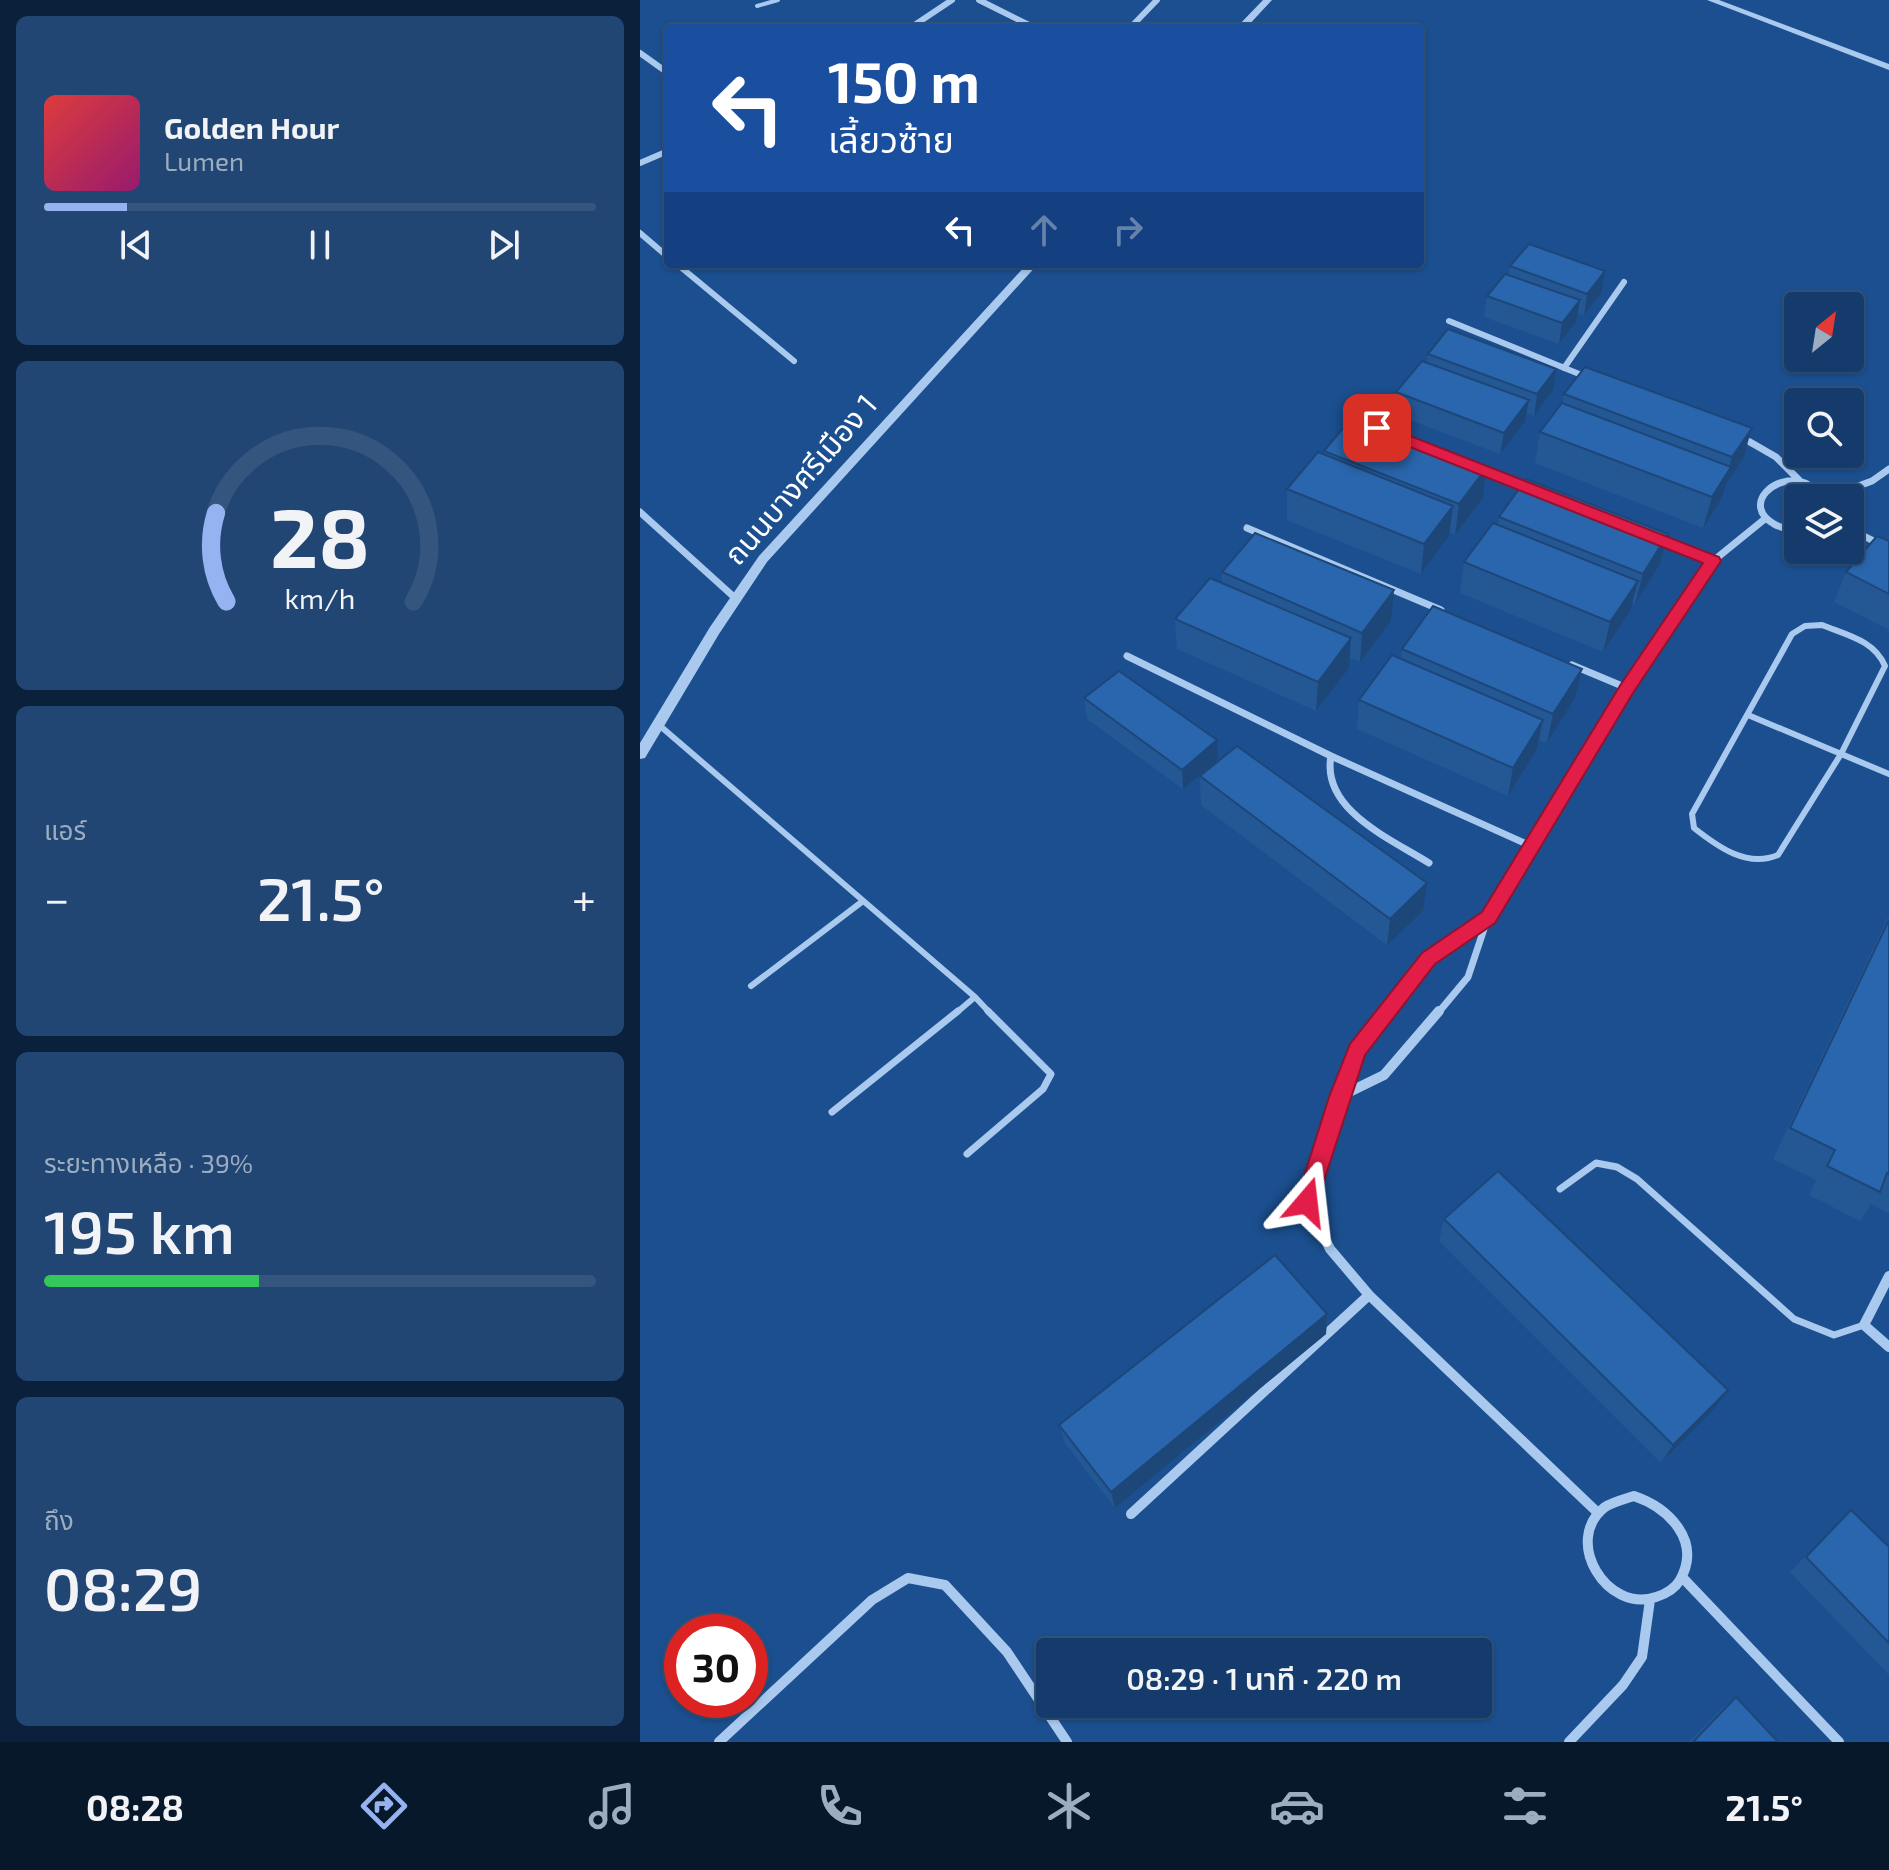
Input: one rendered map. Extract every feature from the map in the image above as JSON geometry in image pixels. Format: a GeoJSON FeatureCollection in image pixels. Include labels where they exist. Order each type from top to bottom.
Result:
{"type":"FeatureCollection","features":[{"type":"Feature","properties":{"kind":"street"},"geometry":{"type":"LineString","coordinates":[[916,24],[952,0]]}},
{"type":"Feature","properties":{"kind":"street"},"geometry":{"type":"LineString","coordinates":[[979,0],[1027,24]]}},
{"type":"Feature","properties":{"kind":"street"},"geometry":{"type":"LineString","coordinates":[[1134,24],[1157,0]]}},
{"type":"Feature","properties":{"kind":"street"},"geometry":{"type":"LineString","coordinates":[[1245,24],[1268,0]]}},
{"type":"Feature","properties":{"kind":"street"},"geometry":{"type":"LineString","coordinates":[[1711,0],[1889,67]]}},
{"type":"Feature","properties":{"kind":"street"},"geometry":{"type":"LineString","coordinates":[[640,53],[664,70]]}},
{"type":"Feature","properties":{"kind":"street"},"geometry":{"type":"LineString","coordinates":[[640,163],[664,153]]}},
{"type":"Feature","properties":{"kind":"street"},"geometry":{"type":"LineString","coordinates":[[640,233],[664,254]]}},
{"type":"Feature","properties":{"kind":"street"},"geometry":{"type":"LineString","coordinates":[[682,268],[794,361]]}},
{"type":"Feature","properties":{"kind":"street","name":"ถนนบางศรีเมือง 1"},"geometry":{"type":"LineString","coordinates":[[640,754],[734,597],[792,524],[1029,268]]}},
{"type":"Feature","properties":{"kind":"street"},"geometry":{"type":"LineString","coordinates":[[1564,368],[1624,282]]}},
{"type":"Feature","properties":{"kind":"street"},"geometry":{"type":"LineString","coordinates":[[1449,321],[1592,379]]}},
{"type":"Feature","properties":{"kind":"street"},"geometry":{"type":"LineString","coordinates":[[1730,432],[1761,446],[1805,484]]}},
{"type":"Feature","properties":{"kind":"street"},"geometry":{"type":"LineString","coordinates":[[1465,463],[1538,492]]}},
{"type":"Feature","properties":{"kind":"street"},"geometry":{"type":"LineString","coordinates":[[1864,484],[1889,469]]}},
{"type":"Feature","properties":{"kind":"street"},"geometry":{"type":"LineString","coordinates":[[1784,528],[1766,518],[1759,508],[1759,498],[1765,489],[1776,482],[1799,480]]}},
{"type":"Feature","properties":{"kind":"street"},"geometry":{"type":"LineString","coordinates":[[640,512],[734,597]]}},
{"type":"Feature","properties":{"kind":"street"},"geometry":{"type":"LineString","coordinates":[[1339,1097],[1384,1075],[1468,977],[1488,917],[1627,688],[1713,561],[1766,518]]}},
{"type":"Feature","properties":{"kind":"street"},"geometry":{"type":"LineString","coordinates":[[1247,528],[1451,614]]}},
{"type":"Feature","properties":{"kind":"street"},"geometry":{"type":"LineString","coordinates":[[1864,536],[1889,549]]}},
{"type":"Feature","properties":{"kind":"street"},"geometry":{"type":"LineString","coordinates":[[1655,538],[1713,561]]}},
{"type":"Feature","properties":{"kind":"street"},"geometry":{"type":"LineString","coordinates":[[1127,656],[1331,756],[1531,846]]}},
{"type":"Feature","properties":{"kind":"street"},"geometry":{"type":"LineString","coordinates":[[1568,664],[1627,688]]}},
{"type":"Feature","properties":{"kind":"street"},"geometry":{"type":"LineString","coordinates":[[1331,756],[1328,768],[1336,794],[1350,809],[1429,863]]}},
{"type":"Feature","properties":{"kind":"street"},"geometry":{"type":"LineString","coordinates":[[1488,917],[1429,958],[1357,1050],[1339,1097],[1307,1202],[1330,1249],[1369,1295],[1597,1512]]}},
{"type":"Feature","properties":{"kind":"street"},"geometry":{"type":"LineString","coordinates":[[1889,1276],[1864,1325],[1889,1347]]}},
{"type":"Feature","properties":{"kind":"street"},"geometry":{"type":"LineString","coordinates":[[1131,1514],[1369,1295]]}},
{"type":"Feature","properties":{"kind":"street"},"geometry":{"type":"LineString","coordinates":[[1634,1496],[1656,1503],[1674,1518],[1685,1539],[1686,1562],[1682,1577],[1673,1590],[1650,1600],[1625,1598],[1608,1587],[1595,1572],[1587,1553],[1587,1531],[1597,1512],[1614,1500],[1634,1496]]}},
{"type":"Feature","properties":{"kind":"street"},"geometry":{"type":"LineString","coordinates":[[1682,1577],[1839,1742]]}},
{"type":"Feature","properties":{"kind":"street"},"geometry":{"type":"LineString","coordinates":[[720,1742],[872,1600],[908,1578],[945,1585],[1007,1652],[1067,1742]]}},
{"type":"Feature","properties":{"kind":"street"},"geometry":{"type":"LineString","coordinates":[[1569,1742],[1623,1685],[1642,1657],[1648,1633],[1650,1600]]}},
{"type":"Feature","properties":{"kind":"lane"},"geometry":{"type":"LineString","coordinates":[[757,6],[778,0]]}},
{"type":"Feature","properties":{"kind":"lane"},"geometry":{"type":"LineString","coordinates":[[1822,625],[1871,646],[1882,655],[1885,666],[1841,754],[1778,855],[1768,861],[1750,860],[1694,828],[1692,814],[1792,634],[1805,626],[1822,625]]}},
{"type":"Feature","properties":{"kind":"lane"},"geometry":{"type":"LineString","coordinates":[[1748,715],[1889,774]]}},
{"type":"Feature","properties":{"kind":"lane"},"geometry":{"type":"LineString","coordinates":[[659,725],[975,997],[1051,1074],[1043,1089],[967,1154]]}},
{"type":"Feature","properties":{"kind":"lane"},"geometry":{"type":"LineString","coordinates":[[751,986],[863,901]]}},
{"type":"Feature","properties":{"kind":"lane"},"geometry":{"type":"LineString","coordinates":[[832,1112],[975,997]]}},
{"type":"Feature","properties":{"kind":"lane"},"geometry":{"type":"LineString","coordinates":[[1560,1189],[1596,1163],[1617,1167],[1637,1179],[1794,1319],[1834,1335],[1864,1325]]}},
{"type":"Feature","properties":{"kind":"building"},"geometry":{"type":"Polygon","coordinates":[[[1529,244],[1605,271],[1587,294],[1510,266],[1529,244]]]}},
{"type":"Feature","properties":{"kind":"building"},"geometry":{"type":"Polygon","coordinates":[[[1505,274],[1580,300],[1562,323],[1487,296],[1505,274]]]}},
{"type":"Feature","properties":{"kind":"building"},"geometry":{"type":"Polygon","coordinates":[[[1448,329],[1556,369],[1537,394],[1428,354],[1448,329]]]}},
{"type":"Feature","properties":{"kind":"building"},"geometry":{"type":"Polygon","coordinates":[[[1422,361],[1529,400],[1504,433],[1396,392],[1422,361]]]}},
{"type":"Feature","properties":{"kind":"building"},"geometry":{"type":"Polygon","coordinates":[[[1585,367],[1752,428],[1732,457],[1564,394],[1585,367]]]}},
{"type":"Feature","properties":{"kind":"building"},"geometry":{"type":"Polygon","coordinates":[[[1562,403],[1731,467],[1712,497],[1540,432],[1562,403]]]}},
{"type":"Feature","properties":{"kind":"building"},"geometry":{"type":"Polygon","coordinates":[[[1354,415],[1487,467],[1459,504],[1324,451],[1354,415]]]}},
{"type":"Feature","properties":{"kind":"building"},"geometry":{"type":"Polygon","coordinates":[[[1318,452],[1453,506],[1424,544],[1287,489],[1318,452]]]}},
{"type":"Feature","properties":{"kind":"building"},"geometry":{"type":"Polygon","coordinates":[[[1526,479],[1668,534],[1643,574],[1499,517],[1526,479]]]}},
{"type":"Feature","properties":{"kind":"building"},"geometry":{"type":"Polygon","coordinates":[[[1493,523],[1638,581],[1610,622],[1464,562],[1493,523]]]}},
{"type":"Feature","properties":{"kind":"building"},"geometry":{"type":"Polygon","coordinates":[[[1255,533],[1394,590],[1362,633],[1222,572],[1255,533]]]}},
{"type":"Feature","properties":{"kind":"building"},"geometry":{"type":"Polygon","coordinates":[[[1877,536],[1889,541],[1889,594],[1846,572],[1853,564],[1864,564],[1864,551],[1877,536]]]}},
{"type":"Feature","properties":{"kind":"building"},"geometry":{"type":"Polygon","coordinates":[[[1210,578],[1351,638],[1318,682],[1175,619],[1210,578]]]}},
{"type":"Feature","properties":{"kind":"building"},"geometry":{"type":"Polygon","coordinates":[[[1433,606],[1582,669],[1553,714],[1402,649],[1433,606]]]}},
{"type":"Feature","properties":{"kind":"building"},"geometry":{"type":"Polygon","coordinates":[[[1392,655],[1543,720],[1513,768],[1359,700],[1392,655]]]}},
{"type":"Feature","properties":{"kind":"building"},"geometry":{"type":"Polygon","coordinates":[[[1119,671],[1217,740],[1182,770],[1084,698],[1119,671]]]}},
{"type":"Feature","properties":{"kind":"building"},"geometry":{"type":"Polygon","coordinates":[[[1237,746],[1427,883],[1390,919],[1200,776],[1237,746]]]}},
{"type":"Feature","properties":{"kind":"building"},"geometry":{"type":"Polygon","coordinates":[[[1889,920],[1889,1174],[1880,1192],[1827,1166],[1835,1150],[1790,1128],[1889,920]]]}},
{"type":"Feature","properties":{"kind":"building"},"geometry":{"type":"Polygon","coordinates":[[[1498,1171],[1728,1390],[1673,1445],[1444,1219],[1498,1171]]]}},
{"type":"Feature","properties":{"kind":"building"},"geometry":{"type":"Polygon","coordinates":[[[1275,1255],[1327,1314],[1111,1492],[1059,1425],[1275,1255]]]}},
{"type":"Feature","properties":{"kind":"building"},"geometry":{"type":"Polygon","coordinates":[[[1851,1510],[1889,1547],[1889,1643],[1806,1557],[1851,1510]]]}},
{"type":"Feature","properties":{"kind":"building"},"geometry":{"type":"Polygon","coordinates":[[[1736,1697],[1778,1742],[1693,1742],[1736,1697]]]}},
{"type":"Feature","properties":{"kind":"route"},"geometry":{"type":"LineString","coordinates":[[1307,1202],[1339,1097],[1357,1050],[1375,1023],[1429,958],[1488,917],[1627,688],[1713,561],[1377,428]]}}]}
